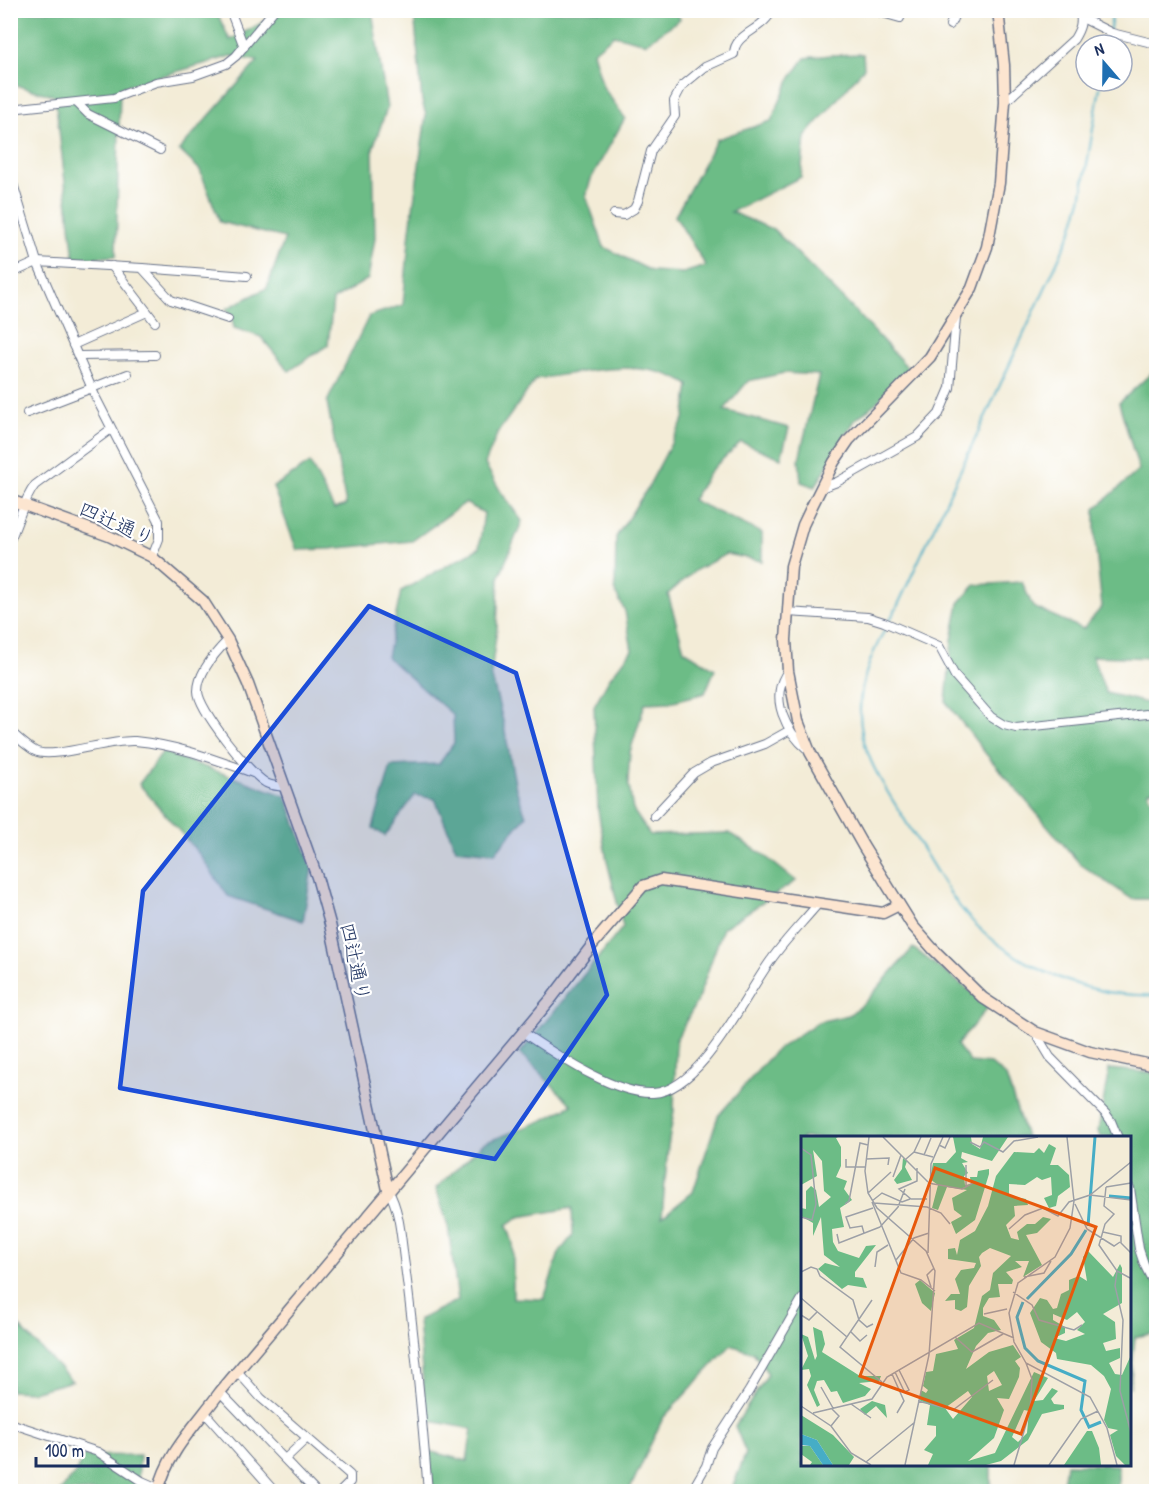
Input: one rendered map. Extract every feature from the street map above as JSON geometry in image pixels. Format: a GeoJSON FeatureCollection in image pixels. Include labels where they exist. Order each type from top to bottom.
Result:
{"type":"FeatureCollection","features":[{"type":"Feature","properties":{"kind":"street"},"geometry":{"type":"LineString","coordinates":[[230,10],[243,46]]}},
{"type":"Feature","properties":{"kind":"street"},"geometry":{"type":"LineString","coordinates":[[10,109],[114,98],[156,82],[193,76],[226,64],[274,10]]}},
{"type":"Feature","properties":{"kind":"street"},"geometry":{"type":"LineString","coordinates":[[614,214],[624,215],[634,209],[651,151],[675,116],[674,101],[682,86],[705,67],[734,54],[734,48],[740,39],[764,22],[773,10]]}},
{"type":"Feature","properties":{"kind":"street"},"geometry":{"type":"LineString","coordinates":[[872,10],[900,18],[903,10]]}},
{"type":"Feature","properties":{"kind":"street"},"geometry":{"type":"LineString","coordinates":[[950,25],[957,10]]}},
{"type":"Feature","properties":{"kind":"street"},"geometry":{"type":"LineString","coordinates":[[998,10],[1005,102],[999,183],[987,247],[972,288],[930,357],[849,440],[820,488],[797,543],[791,566],[786,640],[788,671],[798,721],[810,752],[912,925],[961,979],[983,998],[1035,1032],[1090,1052],[1156,1066]]}},
{"type":"Feature","properties":{"kind":"street"},"geometry":{"type":"LineString","coordinates":[[1005,102],[1074,39],[1080,29],[1081,14],[1112,33],[1156,44]]}},
{"type":"Feature","properties":{"kind":"street"},"geometry":{"type":"LineString","coordinates":[[77,103],[88,114],[160,150]]}},
{"type":"Feature","properties":{"kind":"street"},"geometry":{"type":"LineString","coordinates":[[10,174],[37,262],[111,429],[159,521],[159,539],[152,557]]}},
{"type":"Feature","properties":{"kind":"street"},"geometry":{"type":"LineString","coordinates":[[10,217],[22,213]]}},
{"type":"Feature","properties":{"kind":"street"},"geometry":{"type":"LineString","coordinates":[[10,274],[37,262],[247,276]]}},
{"type":"Feature","properties":{"kind":"street"},"geometry":{"type":"LineString","coordinates":[[112,266],[155,322]]}},
{"type":"Feature","properties":{"kind":"street"},"geometry":{"type":"LineString","coordinates":[[142,268],[171,300],[228,319]]}},
{"type":"Feature","properties":{"kind":"street"},"geometry":{"type":"LineString","coordinates":[[73,345],[147,312]]}},
{"type":"Feature","properties":{"kind":"street"},"geometry":{"type":"LineString","coordinates":[[820,488],[837,482],[917,437],[939,414],[950,388],[956,316]]}},
{"type":"Feature","properties":{"kind":"street"},"geometry":{"type":"LineString","coordinates":[[78,356],[155,355]]}},
{"type":"Feature","properties":{"kind":"street"},"geometry":{"type":"LineString","coordinates":[[27,413],[128,374]]}},
{"type":"Feature","properties":{"kind":"street"},"geometry":{"type":"LineString","coordinates":[[10,540],[27,495],[35,485],[111,429]]}},
{"type":"Feature","properties":{"kind":"street","name":"四辻通り"},"geometry":{"type":"LineString","coordinates":[[10,500],[110,536],[152,557],[203,601],[237,656],[317,877],[330,924],[388,1190]]}},
{"type":"Feature","properties":{"kind":"street"},"geometry":{"type":"LineString","coordinates":[[787,612],[868,617],[939,646],[955,676],[992,717],[1004,725],[1016,728],[1156,713]]}},
{"type":"Feature","properties":{"kind":"street"},"geometry":{"type":"LineString","coordinates":[[228,640],[215,652],[202,675],[197,687],[198,699],[210,719],[254,773],[272,786],[284,787]]}},
{"type":"Feature","properties":{"kind":"street"},"geometry":{"type":"LineString","coordinates":[[788,671],[782,679],[781,715],[797,741],[810,752]]}},
{"type":"Feature","properties":{"kind":"street"},"geometry":{"type":"LineString","coordinates":[[654,816],[694,773],[711,763],[765,744],[790,730]]}},
{"type":"Feature","properties":{"kind":"street"},"geometry":{"type":"LineString","coordinates":[[10,731],[38,753],[64,752],[95,744],[132,741],[171,745],[254,773]]}},
{"type":"Feature","properties":{"kind":"street"},"geometry":{"type":"LineString","coordinates":[[10,1423],[98,1452],[158,1490],[167,1465],[179,1445],[220,1392],[643,886],[661,880],[883,913],[899,905]]}},
{"type":"Feature","properties":{"kind":"street"},"geometry":{"type":"LineString","coordinates":[[522,1032],[598,1078],[626,1090],[651,1094],[665,1092],[678,1084],[716,1045],[732,1024],[769,962],[818,904]]}},
{"type":"Feature","properties":{"kind":"street"},"geometry":{"type":"LineString","coordinates":[[1035,1032],[1050,1057],[1106,1114],[1118,1136]]}},
{"type":"Feature","properties":{"kind":"street"},"geometry":{"type":"LineString","coordinates":[[388,1190],[396,1208],[407,1285],[419,1379],[428,1491]]}},
{"type":"Feature","properties":{"kind":"street"},"geometry":{"type":"LineString","coordinates":[[1131,1195],[1139,1249],[1156,1288]]}},
{"type":"Feature","properties":{"kind":"street"},"geometry":{"type":"LineString","coordinates":[[691,1491],[706,1466],[712,1448],[749,1391],[801,1301]]}},
{"type":"Feature","properties":{"kind":"street"},"geometry":{"type":"LineString","coordinates":[[237,1371],[261,1398],[350,1476],[350,1482],[340,1491]]}},
{"type":"Feature","properties":{"kind":"street"},"geometry":{"type":"LineString","coordinates":[[220,1392],[316,1491]]}},
{"type":"Feature","properties":{"kind":"street"},"geometry":{"type":"LineString","coordinates":[[205,1413],[275,1491]]}},
{"type":"Feature","properties":{"kind":"street"},"geometry":{"type":"LineString","coordinates":[[285,1459],[307,1438]]}},
{"type":"Feature","properties":{"kind":"highlighted area"},"geometry":{"type":"Polygon","coordinates":[[[369,606],[516,673],[607,995],[495,1159],[120,1088],[143,891],[369,606]]]}},
{"type":"Feature","properties":{"kind":"green space"},"geometry":{"type":"Polygon","coordinates":[[[10,11],[216,11],[230,40],[269,19],[264,11],[372,11],[387,108],[373,148],[375,238],[368,279],[333,300],[328,345],[289,371],[261,337],[234,328],[231,314],[226,309],[267,288],[285,238],[220,222],[200,170],[179,150],[258,61],[231,56],[120,88],[116,256],[74,259],[55,96],[11,84],[10,11]]]}},
{"type":"Feature","properties":{"kind":"green space"},"geometry":{"type":"Polygon","coordinates":[[[414,11],[676,11],[680,19],[646,43],[614,35],[593,52],[603,87],[625,118],[591,179],[586,196],[604,247],[651,271],[683,273],[706,266],[675,216],[717,139],[771,121],[790,79],[805,58],[863,54],[864,68],[805,137],[801,177],[731,212],[774,230],[908,368],[878,401],[855,420],[815,487],[801,482],[799,459],[819,375],[784,373],[748,381],[724,410],[789,428],[781,458],[741,442],[711,470],[692,500],[762,533],[762,561],[726,554],[696,570],[668,594],[684,650],[715,669],[705,693],[670,702],[645,703],[630,752],[628,780],[633,810],[650,835],[729,833],[761,853],[796,881],[723,928],[698,999],[676,1040],[674,1111],[668,1146],[662,1217],[693,1192],[718,1116],[775,1051],[818,1022],[849,1015],[865,1002],[913,948],[973,993],[988,1007],[957,1045],[970,1062],[991,1064],[1006,1077],[1026,1136],[801,1136],[801,1466],[991,1466],[991,1491],[731,1491],[746,1453],[735,1426],[768,1374],[754,1353],[731,1345],[663,1418],[629,1491],[433,1491],[428,1451],[467,1461],[472,1429],[426,1420],[418,1320],[458,1300],[448,1226],[436,1188],[484,1143],[544,1120],[572,1105],[520,1053],[623,927],[598,811],[594,706],[609,679],[632,650],[625,611],[615,592],[616,537],[647,489],[684,419],[689,385],[672,376],[653,371],[614,368],[536,379],[498,432],[485,464],[501,492],[522,521],[499,578],[497,628],[491,674],[516,789],[526,816],[495,853],[456,849],[435,799],[415,795],[385,836],[373,828],[391,766],[439,764],[454,743],[453,715],[387,657],[401,591],[479,548],[484,513],[465,503],[412,541],[297,550],[273,487],[310,463],[334,509],[346,505],[327,402],[369,316],[403,305],[410,230],[426,115],[422,101],[414,11]],[[572,1208],[519,1217],[507,1225],[513,1243],[513,1298],[544,1299],[559,1253],[573,1235],[572,1208]]]}},
{"type":"Feature","properties":{"kind":"green space"},"geometry":{"type":"Polygon","coordinates":[[[1156,188],[1156,226],[1153,219],[1151,193],[1156,188]]]}},
{"type":"Feature","properties":{"kind":"green space"},"geometry":{"type":"Polygon","coordinates":[[[1156,369],[1156,658],[1092,656],[1106,693],[1156,705],[1156,788],[1148,792],[1156,809],[1156,899],[1132,899],[1080,864],[986,754],[946,702],[952,640],[959,603],[975,585],[1022,582],[1033,607],[1083,629],[1102,607],[1095,542],[1095,509],[1139,470],[1119,403],[1156,369]]]}},
{"type":"Feature","properties":{"kind":"green space"},"geometry":{"type":"Polygon","coordinates":[[[163,752],[286,796],[312,868],[303,921],[228,896],[200,855],[139,784],[163,752]]]}},
{"type":"Feature","properties":{"kind":"green space"},"geometry":{"type":"Polygon","coordinates":[[[1109,1069],[1156,1073],[1156,1333],[1135,1337],[1131,1378],[1131,1136],[1100,1136],[1098,1131],[1109,1069]]]}},
{"type":"Feature","properties":{"kind":"green space"},"geometry":{"type":"Polygon","coordinates":[[[11,1318],[72,1381],[32,1392],[11,1391],[11,1318]]]}},
{"type":"Feature","properties":{"kind":"green space"},"geometry":{"type":"Polygon","coordinates":[[[140,1455],[137,1491],[59,1492],[76,1473],[83,1456],[140,1455]]]}},
{"type":"Feature","properties":{"kind":"green space"},"geometry":{"type":"Polygon","coordinates":[[[1066,1466],[1118,1466],[1118,1491],[1062,1491],[1066,1466]]]}},
{"type":"Feature","properties":{"kind":"waterway"},"geometry":{"type":"LineString","coordinates":[[1109,33],[1113,10]]}},
{"type":"Feature","properties":{"kind":"waterway"},"geometry":{"type":"LineString","coordinates":[[1099,93],[1081,200],[1072,230],[898,605],[872,656],[863,682],[861,726],[869,755],[890,796],[939,876],[974,923],[1007,950],[1045,972],[1107,992],[1156,996]]}}]}
